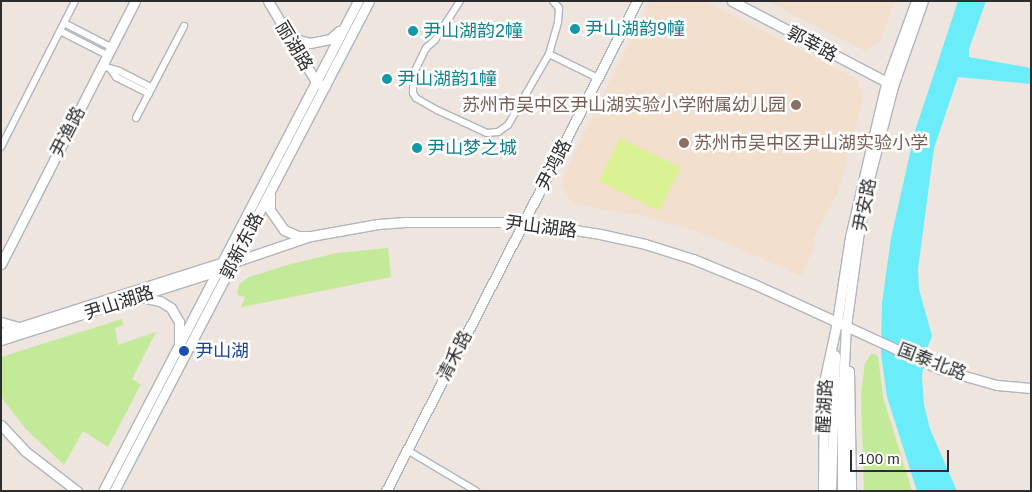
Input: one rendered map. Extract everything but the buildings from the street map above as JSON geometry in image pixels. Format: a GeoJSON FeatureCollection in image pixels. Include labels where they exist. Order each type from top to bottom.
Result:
{"type":"FeatureCollection","features":[{"type":"Feature","properties":{"kind":"main road","name":"尹渔路"},"geometry":{"type":"LineString","coordinates":[[1,264],[135,1]]}},
{"type":"Feature","properties":{"kind":"main road","name":"丽湖路"},"geometry":{"type":"LineString","coordinates":[[268,1],[316,82],[325,87]]}},
{"type":"Feature","properties":{"kind":"main road","name":"郭新东路"},"geometry":{"type":"LineString","coordinates":[[103,491],[358,1]]}},
{"type":"Feature","properties":{"kind":"main road","name":"郭新东路"},"geometry":{"type":"LineString","coordinates":[[114,491],[369,1]]}},
{"type":"Feature","properties":{"kind":"main road","name":"尹鸿路"},"geometry":{"type":"LineString","coordinates":[[525,222],[637,1]]}},
{"type":"Feature","properties":{"kind":"main road","name":"郭莘路"},"geometry":{"type":"LineString","coordinates":[[732,1],[890,84]]}},
{"type":"Feature","properties":{"kind":"main road","name":"尹安路"},"geometry":{"type":"LineString","coordinates":[[837,322],[850,237],[890,84],[916,1]]}},
{"type":"Feature","properties":{"kind":"main road","name":"尹安路"},"geometry":{"type":"LineString","coordinates":[[846,326],[850,290],[869,179],[890,84],[923,1]]}},
{"type":"Feature","properties":{"kind":"main road"},"geometry":{"type":"LineString","coordinates":[[285,30],[299,40],[316,43],[330,39],[346,23]]}},
{"type":"Feature","properties":{"kind":"main road"},"geometry":{"type":"LineString","coordinates":[[271,191],[270,210],[277,223],[290,234],[310,236]]}},
{"type":"Feature","properties":{"kind":"main road","name":"尹山湖路"},"geometry":{"type":"LineString","coordinates":[[1,340],[218,272],[234,262],[310,236],[344,229],[406,222],[525,222],[600,234],[645,244],[693,259],[754,284],[837,322]]}},
{"type":"Feature","properties":{"kind":"main road","name":"清禾路"},"geometry":{"type":"LineString","coordinates":[[386,491],[525,222]]}},
{"type":"Feature","properties":{"kind":"main road","name":"尹山湖路"},"geometry":{"type":"LineString","coordinates":[[1,333],[224,261],[234,262]]}},
{"type":"Feature","properties":{"kind":"main road"},"geometry":{"type":"LineString","coordinates":[[140,297],[160,300],[171,308],[177,316],[180,328],[178,348]]}},
{"type":"Feature","properties":{"kind":"main road"},"geometry":{"type":"LineString","coordinates":[[1,322],[10,326],[22,327]]}},
{"type":"Feature","properties":{"kind":"main road"},"geometry":{"type":"LineString","coordinates":[[831,491],[832,390],[837,322]]}},
{"type":"Feature","properties":{"kind":"main road","name":"国泰北路"},"geometry":{"type":"LineString","coordinates":[[837,322],[927,363],[997,385],[1031,388]]}},
{"type":"Feature","properties":{"kind":"main road","name":"醒湖路"},"geometry":{"type":"LineString","coordinates":[[823,491],[824,382],[837,322]]}},
{"type":"Feature","properties":{"kind":"main road"},"geometry":{"type":"LineString","coordinates":[[842,491],[842,404],[846,326]]}},
{"type":"Feature","properties":{"kind":"main road","name":"醒湖路"},"geometry":{"type":"LineString","coordinates":[[846,326],[851,410],[851,491]]}},
{"type":"Feature","properties":{"kind":"main road"},"geometry":{"type":"LineString","coordinates":[[1,425],[25,451],[77,491]]}},
{"type":"Feature","properties":{"kind":"street"},"geometry":{"type":"LineString","coordinates":[[1,147],[75,1]]}},
{"type":"Feature","properties":{"kind":"street"},"geometry":{"type":"LineString","coordinates":[[460,1],[435,40],[426,48],[413,75],[414,92],[416,98],[437,110],[487,133],[498,132],[508,125],[549,54],[558,22],[559,8],[554,1]]}},
{"type":"Feature","properties":{"kind":"street"},"geometry":{"type":"LineString","coordinates":[[64,23],[109,51]]}},
{"type":"Feature","properties":{"kind":"street"},"geometry":{"type":"LineString","coordinates":[[136,118],[184,26]]}},
{"type":"Feature","properties":{"kind":"street"},"geometry":{"type":"LineString","coordinates":[[60,31],[109,51]]}},
{"type":"Feature","properties":{"kind":"street"},"geometry":{"type":"LineString","coordinates":[[549,54],[598,78]]}},
{"type":"Feature","properties":{"kind":"street"},"geometry":{"type":"LineString","coordinates":[[102,66],[111,70],[116,77],[151,91]]}},
{"type":"Feature","properties":{"kind":"street"},"geometry":{"type":"LineString","coordinates":[[407,450],[476,491]]}},
{"type":"Feature","properties":{"kind":"shaded area","name":"苏州市吴中区尹山湖实验小学"},"geometry":{"type":"Polygon","coordinates":[[[650,1],[704,1],[857,79],[864,97],[844,171],[838,192],[813,239],[815,246],[801,276],[722,241],[680,226],[637,215],[571,203],[561,183],[650,1]]]}},
{"type":"Feature","properties":{"kind":"shaded area"},"geometry":{"type":"Polygon","coordinates":[[[767,1],[895,1],[880,42],[865,51],[767,1]]]}},
{"type":"Feature","properties":{"kind":"green space"},"geometry":{"type":"Polygon","coordinates":[[[620,138],[681,168],[659,211],[599,181],[620,138]]]}},
{"type":"Feature","properties":{"kind":"green space"},"geometry":{"type":"Polygon","coordinates":[[[388,248],[391,277],[241,307],[245,297],[237,295],[239,284],[249,277],[337,253],[388,248]]]}},
{"type":"Feature","properties":{"kind":"green space"},"geometry":{"type":"Polygon","coordinates":[[[122,319],[123,325],[115,328],[118,345],[156,332],[132,379],[141,384],[108,447],[83,431],[64,465],[26,429],[1,396],[1,357],[122,319]]]}},
{"type":"Feature","properties":{"kind":"green space"},"geometry":{"type":"Polygon","coordinates":[[[871,354],[878,356],[883,397],[912,491],[864,491],[861,394],[865,363],[871,354]]]}},
{"type":"Feature","properties":{"kind":"water"},"geometry":{"type":"Polygon","coordinates":[[[958,1],[986,1],[969,49],[969,57],[1031,68],[1031,84],[958,77],[934,148],[918,269],[919,289],[932,336],[925,354],[922,377],[924,405],[930,429],[957,491],[917,491],[887,397],[881,354],[882,303],[891,238],[915,131],[958,1]]]}},
{"type":"Feature","properties":{"kind":"place","name":"尹山湖韵9幢"},"geometry":{"type":"Point","coordinates":[575,29]}},
{"type":"Feature","properties":{"kind":"place","name":"尹山湖韵2幢"},"geometry":{"type":"Point","coordinates":[413,31]}},
{"type":"Feature","properties":{"kind":"place","name":"尹山湖韵1幢"},"geometry":{"type":"Point","coordinates":[387,79]}},
{"type":"Feature","properties":{"kind":"place","name":"苏州市吴中区尹山湖实验小学附属幼儿园"},"geometry":{"type":"Point","coordinates":[796,105]}},
{"type":"Feature","properties":{"kind":"place","name":"苏州市吴中区尹山湖实验小学"},"geometry":{"type":"Point","coordinates":[684,143]}},
{"type":"Feature","properties":{"kind":"place","name":"尹山梦之城"},"geometry":{"type":"Point","coordinates":[417,148]}},
{"type":"Feature","properties":{"kind":"place","name":"尹山湖"},"geometry":{"type":"Point","coordinates":[184,351]}}]}
